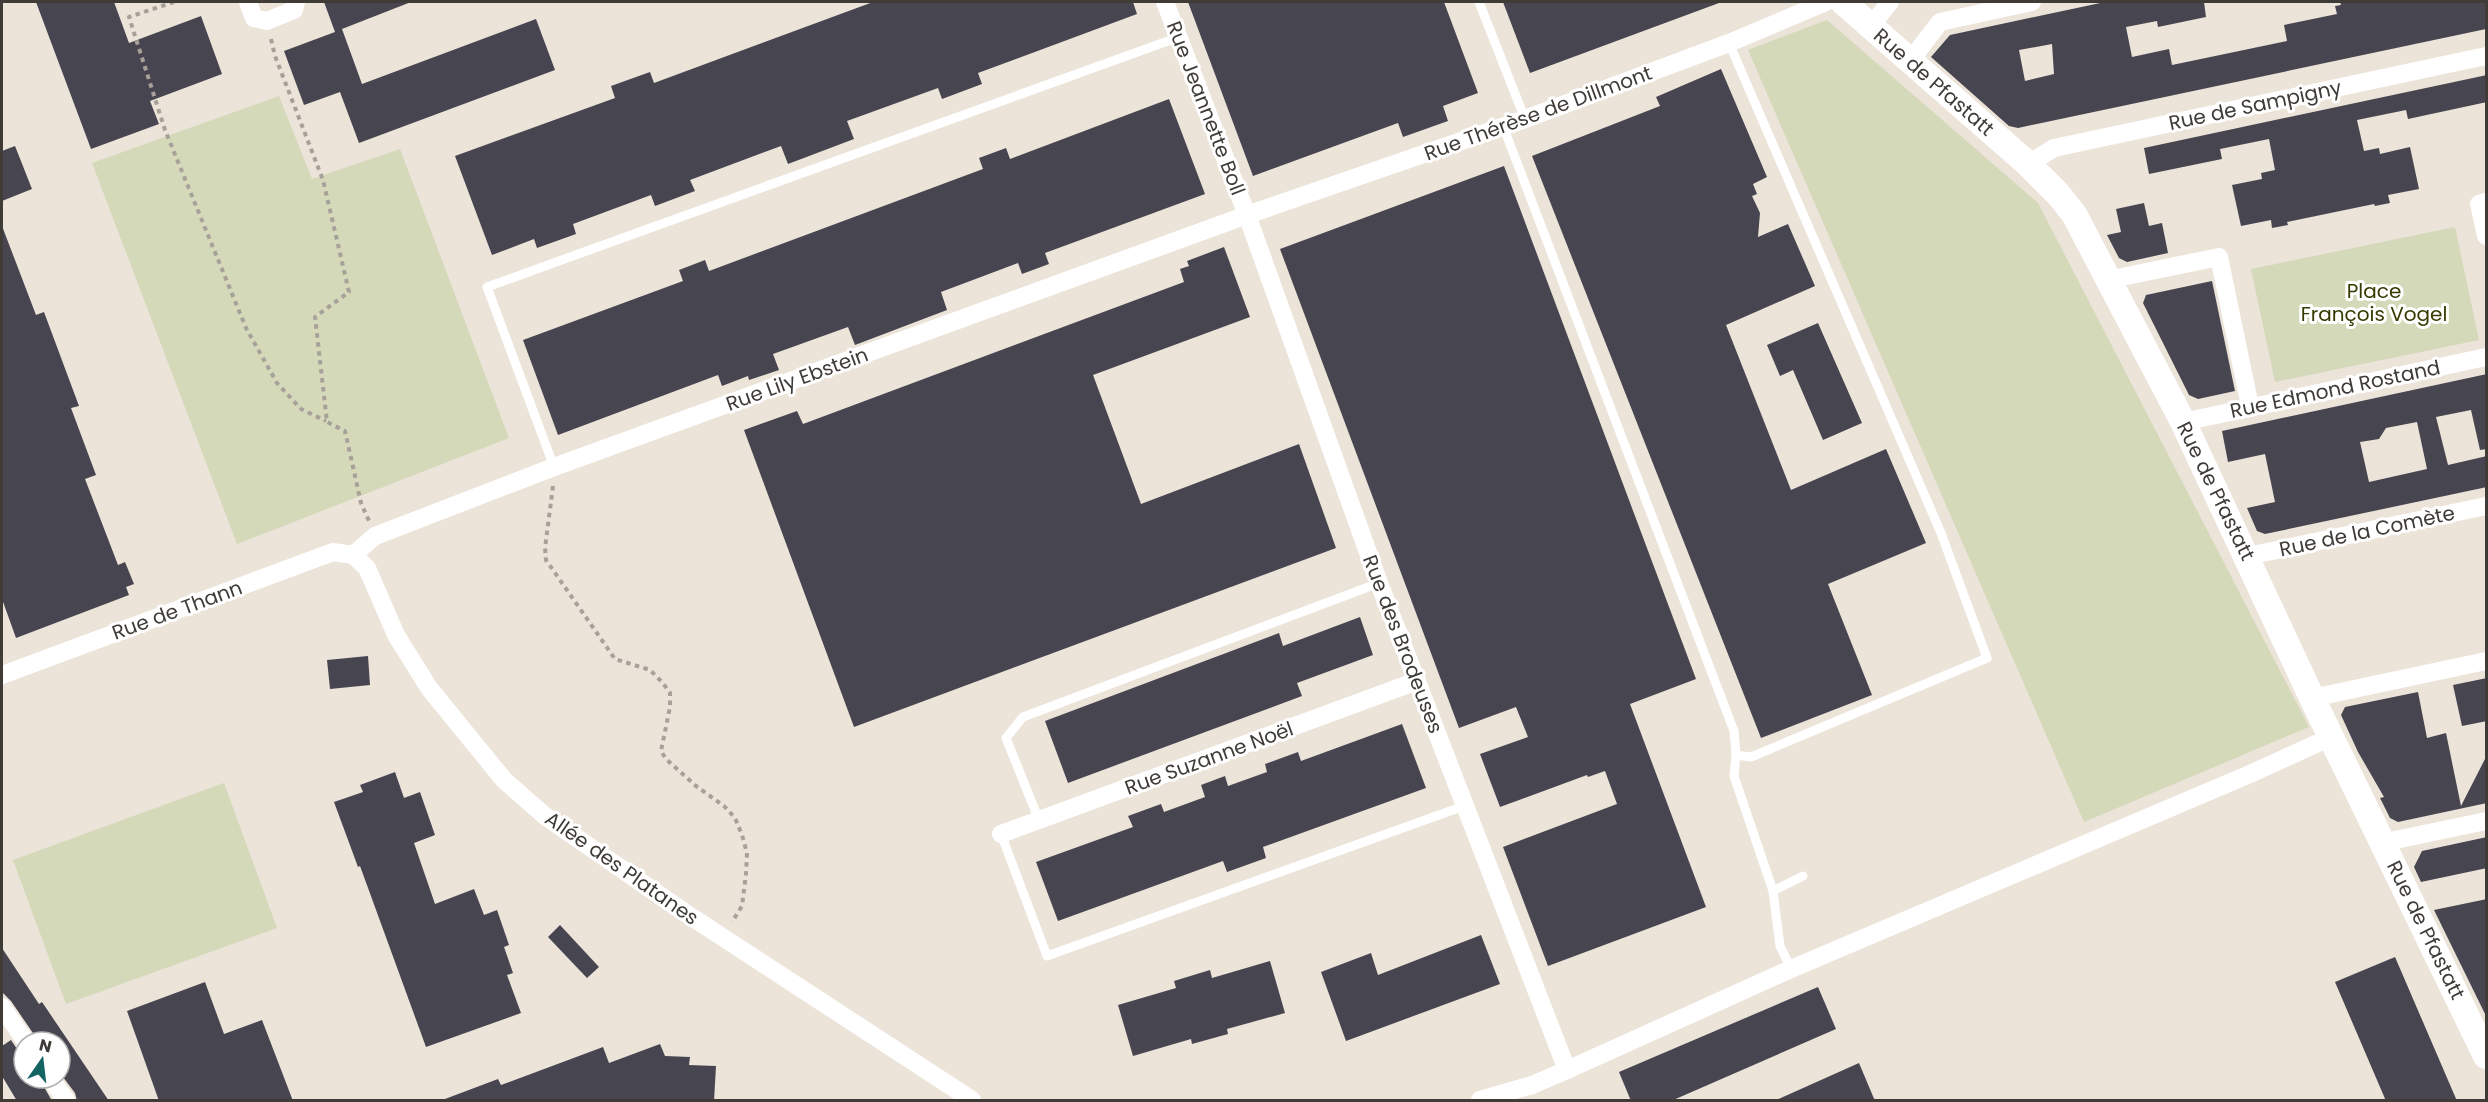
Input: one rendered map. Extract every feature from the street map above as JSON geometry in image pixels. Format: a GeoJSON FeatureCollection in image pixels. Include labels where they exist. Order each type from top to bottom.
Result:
{"type":"FeatureCollection","features":[{"type":"Feature","properties":{"kind":"street"},"geometry":{"type":"LineString","coordinates":[[248,2],[254,18],[267,21],[294,10],[296,2]]}},
{"type":"Feature","properties":{"kind":"street","name":"Rue Jeannette Boll"},"geometry":{"type":"LineString","coordinates":[[1165,2],[1247,215]]}},
{"type":"Feature","properties":{"kind":"street","name":"Rue Thérèse de Dillmont"},"geometry":{"type":"LineString","coordinates":[[1247,215],[1525,119],[1729,44],[1826,2]]}},
{"type":"Feature","properties":{"kind":"street","name":"Rue de Pfastatt"},"geometry":{"type":"LineString","coordinates":[[1842,2],[2028,164],[2074,214],[2184,422],[2312,698],[2487,1056]]}},
{"type":"Feature","properties":{"kind":"street"},"geometry":{"type":"LineString","coordinates":[[1871,26],[1890,2]]}},
{"type":"Feature","properties":{"kind":"street"},"geometry":{"type":"LineString","coordinates":[[1910,61],[1940,22],[2032,2]]}},
{"type":"Feature","properties":{"kind":"street","name":"Rue de Sampigny"},"geometry":{"type":"LineString","coordinates":[[2028,164],[2054,148],[2487,56]]}},
{"type":"Feature","properties":{"kind":"street"},"geometry":{"type":"LineString","coordinates":[[2483,203],[2487,236]]}},
{"type":"Feature","properties":{"kind":"street","name":"Rue Lily Ebstein"},"geometry":{"type":"LineString","coordinates":[[353,555],[375,536],[554,467],[1247,215]]}},
{"type":"Feature","properties":{"kind":"street","name":"Rue des Brodeuses"},"geometry":{"type":"LineString","coordinates":[[1247,215],[1379,583],[1567,1070]]}},
{"type":"Feature","properties":{"kind":"street"},"geometry":{"type":"LineString","coordinates":[[2112,283],[2122,277],[2219,257],[2250,406]]}},
{"type":"Feature","properties":{"kind":"street","name":"Rue Edmond Rostand"},"geometry":{"type":"LineString","coordinates":[[2184,422],[2250,406],[2487,357]]}},
{"type":"Feature","properties":{"kind":"street","name":"Rue de la Comète"},"geometry":{"type":"LineString","coordinates":[[2248,556],[2487,506]]}},
{"type":"Feature","properties":{"kind":"street","name":"Rue de Thann"},"geometry":{"type":"LineString","coordinates":[[2,675],[333,552],[353,555]]}},
{"type":"Feature","properties":{"kind":"street","name":"Allée des Platanes"},"geometry":{"type":"LineString","coordinates":[[353,555],[367,568],[396,635],[429,688],[504,780],[545,816],[723,938],[972,1101]]}},
{"type":"Feature","properties":{"kind":"street"},"geometry":{"type":"LineString","coordinates":[[2312,698],[2487,661]]}},
{"type":"Feature","properties":{"kind":"street","name":"Rue Suzanne Noël"},"geometry":{"type":"LineString","coordinates":[[1001,834],[1417,681]]}},
{"type":"Feature","properties":{"kind":"street"},"geometry":{"type":"LineString","coordinates":[[1480,1101],[1532,1085],[1791,969],[2250,774],[2331,737]]}},
{"type":"Feature","properties":{"kind":"street"},"geometry":{"type":"LineString","coordinates":[[2385,845],[2395,840],[2487,821]]}},
{"type":"Feature","properties":{"kind":"street"},"geometry":{"type":"LineString","coordinates":[[2,1007],[18,1030]]}},
{"type":"Feature","properties":{"kind":"lane"},"geometry":{"type":"LineString","coordinates":[[1479,2],[1525,119]]}},
{"type":"Feature","properties":{"kind":"lane"},"geometry":{"type":"LineString","coordinates":[[554,467],[487,287],[1179,37]]}},
{"type":"Feature","properties":{"kind":"lane"},"geometry":{"type":"LineString","coordinates":[[1729,44],[1941,533],[1987,658],[1751,757],[1736,755]]}},
{"type":"Feature","properties":{"kind":"lane"},"geometry":{"type":"LineString","coordinates":[[1503,126],[1734,731],[1736,755],[1734,776],[1773,891],[1780,946],[1791,969]]}},
{"type":"Feature","properties":{"kind":"lane"},"geometry":{"type":"LineString","coordinates":[[1039,820],[1006,738],[1023,717],[1379,583]]}},
{"type":"Feature","properties":{"kind":"lane"},"geometry":{"type":"LineString","coordinates":[[1001,834],[1047,956],[1464,806]]}},
{"type":"Feature","properties":{"kind":"lane"},"geometry":{"type":"LineString","coordinates":[[1773,891],[1803,876]]}},
{"type":"Feature","properties":{"kind":"path"},"geometry":{"type":"LineString","coordinates":[[174,2],[129,17],[165,130],[246,328],[277,383],[302,410],[345,431],[361,503],[375,536]]}},
{"type":"Feature","properties":{"kind":"path"},"geometry":{"type":"LineString","coordinates":[[267,21],[275,56],[322,180],[349,292],[315,317],[327,422]]}},
{"type":"Feature","properties":{"kind":"path"},"geometry":{"type":"LineString","coordinates":[[554,467],[545,548],[546,560],[615,659],[650,670],[670,693],[670,707],[661,751],[666,759],[696,786],[724,806],[735,818],[742,835],[747,853],[742,906],[723,938]]}},
{"type":"Feature","properties":{"kind":"green space"},"geometry":{"type":"Polygon","coordinates":[[[1827,20],[2038,203],[2309,727],[2084,822],[1748,50],[1827,20]]]}},
{"type":"Feature","properties":{"kind":"green space"},"geometry":{"type":"Polygon","coordinates":[[[279,96],[312,179],[400,149],[509,438],[237,544],[92,163],[279,96]]]}},
{"type":"Feature","properties":{"kind":"green space","name":"Place François Vogel"},"geometry":{"type":"Polygon","coordinates":[[[2455,227],[2479,340],[2275,382],[2251,269],[2455,227]]]}},
{"type":"Feature","properties":{"kind":"green space"},"geometry":{"type":"Polygon","coordinates":[[[224,783],[277,928],[66,1004],[13,860],[224,783]]]}},
{"type":"Feature","properties":{"kind":"building"},"geometry":{"type":"Polygon","coordinates":[[[36,2],[114,2],[129,43],[201,16],[222,74],[150,101],[159,124],[91,149],[36,2]]]}},
{"type":"Feature","properties":{"kind":"building"},"geometry":{"type":"Polygon","coordinates":[[[324,2],[411,2],[342,29],[362,84],[536,19],[555,70],[359,143],[340,92],[304,105],[284,51],[335,32],[324,2]]]}},
{"type":"Feature","properties":{"kind":"building"},"geometry":{"type":"Polygon","coordinates":[[[873,2],[1133,2],[1137,14],[978,73],[982,84],[942,99],[938,88],[847,121],[854,139],[788,164],[781,146],[690,180],[695,191],[655,206],[651,195],[573,224],[576,234],[537,248],[534,239],[492,255],[455,156],[615,98],[611,86],[650,72],[654,83],[873,2]]]}},
{"type":"Feature","properties":{"kind":"building"},"geometry":{"type":"Polygon","coordinates":[[[1188,2],[1444,2],[1478,93],[1443,106],[1448,121],[1403,137],[1398,123],[1253,176],[1188,2]]]}},
{"type":"Feature","properties":{"kind":"building"},"geometry":{"type":"Polygon","coordinates":[[[1503,2],[1718,2],[1719,3],[1530,73],[1503,2]]]}},
{"type":"Feature","properties":{"kind":"building"},"geometry":{"type":"Polygon","coordinates":[[[2105,2],[2204,2],[2206,17],[2158,27],[2157,21],[2126,27],[2132,57],[2169,49],[2172,65],[2287,41],[2284,25],[2337,14],[2335,6],[2341,5],[2340,2],[2486,2],[2486,29],[2018,128],[2009,126],[1931,57],[1950,35],[2105,2]],[[2052,44],[2019,50],[2025,81],[2054,74],[2052,44]]]}},
{"type":"Feature","properties":{"kind":"building"},"geometry":{"type":"Polygon","coordinates":[[[1721,69],[1767,177],[1753,184],[1757,194],[1752,196],[1760,213],[1758,237],[1788,224],[1815,286],[1726,325],[1791,490],[1886,449],[1926,543],[1828,584],[1872,695],[1761,738],[1532,156],[1660,106],[1656,97],[1721,69]]]}},
{"type":"Feature","properties":{"kind":"building"},"geometry":{"type":"Polygon","coordinates":[[[2487,75],[2487,102],[2408,119],[2406,110],[2357,120],[2364,151],[2379,148],[2380,154],[2410,147],[2419,189],[2388,195],[2390,203],[2375,206],[2374,204],[2287,222],[2288,225],[2272,228],[2271,220],[2241,226],[2232,185],[2262,179],[2261,173],[2275,170],[2269,139],[2220,149],[2222,159],[2149,174],[2144,148],[2487,75]]]}},
{"type":"Feature","properties":{"kind":"building"},"geometry":{"type":"Polygon","coordinates":[[[1169,99],[1205,194],[1045,253],[1049,264],[1022,274],[1018,263],[941,292],[947,310],[855,345],[848,327],[773,354],[779,370],[749,380],[748,376],[722,386],[718,375],[558,435],[523,340],[683,281],[679,270],[705,260],[709,271],[983,169],[979,158],[1006,148],[1010,159],[1169,99]]]}},
{"type":"Feature","properties":{"kind":"building"},"geometry":{"type":"Polygon","coordinates":[[[15,146],[32,189],[2,201],[2,151],[15,146]]]}},
{"type":"Feature","properties":{"kind":"building"},"geometry":{"type":"Polygon","coordinates":[[[1504,166],[1696,679],[1630,704],[1706,907],[1548,966],[1503,847],[1617,804],[1605,771],[1588,777],[1587,775],[1500,807],[1480,754],[1528,737],[1516,707],[1459,728],[1280,249],[1504,166]]]}},
{"type":"Feature","properties":{"kind":"building"},"geometry":{"type":"Polygon","coordinates":[[[2144,203],[2149,226],[2162,223],[2168,253],[2127,262],[2119,258],[2107,235],[2121,232],[2116,209],[2144,203]]]}},
{"type":"Feature","properties":{"kind":"building"},"geometry":{"type":"Polygon","coordinates":[[[2,226],[36,315],[44,312],[79,406],[71,408],[96,475],[85,479],[118,565],[125,562],[134,584],[126,587],[129,595],[16,638],[2,599],[2,226]]]}},
{"type":"Feature","properties":{"kind":"building"},"geometry":{"type":"Polygon","coordinates":[[[1224,247],[1250,317],[1093,375],[1141,504],[1299,444],[1336,548],[854,727],[744,430],[797,411],[803,424],[1184,282],[1180,269],[1189,266],[1187,261],[1224,247]]]}},
{"type":"Feature","properties":{"kind":"building"},"geometry":{"type":"Polygon","coordinates":[[[2212,281],[2235,391],[2198,399],[2189,395],[2143,303],[2146,295],[2212,281]]]}},
{"type":"Feature","properties":{"kind":"building"},"geometry":{"type":"Polygon","coordinates":[[[1818,323],[1862,423],[1823,440],[1793,370],[1780,376],[1767,345],[1818,323]]]}},
{"type":"Feature","properties":{"kind":"building"},"geometry":{"type":"Polygon","coordinates":[[[2487,374],[2487,449],[2480,450],[2471,410],[2436,417],[2448,465],[2487,456],[2487,487],[2265,534],[2257,531],[2247,508],[2275,502],[2265,454],[2228,462],[2222,431],[2487,374]],[[2417,422],[2386,428],[2379,439],[2360,442],[2369,482],[2427,469],[2417,422]]]}},
{"type":"Feature","properties":{"kind":"building"},"geometry":{"type":"Polygon","coordinates":[[[1360,617],[1373,655],[1297,683],[1302,696],[1068,783],[1045,721],[1279,633],[1283,646],[1360,617]]]}},
{"type":"Feature","properties":{"kind":"building"},"geometry":{"type":"Polygon","coordinates":[[[368,656],[370,685],[330,689],[327,660],[368,656]]]}},
{"type":"Feature","properties":{"kind":"building"},"geometry":{"type":"Polygon","coordinates":[[[2487,678],[2487,721],[2462,726],[2453,685],[2487,678]]]}},
{"type":"Feature","properties":{"kind":"building"},"geometry":{"type":"Polygon","coordinates":[[[2418,692],[2427,738],[2446,733],[2461,806],[2487,755],[2487,803],[2398,822],[2390,818],[2380,798],[2384,797],[2358,752],[2341,715],[2345,707],[2418,692]]]}},
{"type":"Feature","properties":{"kind":"building"},"geometry":{"type":"Polygon","coordinates":[[[1402,724],[1426,788],[1263,847],[1266,858],[1227,872],[1223,861],[1058,921],[1036,862],[1133,827],[1128,816],[1161,804],[1164,812],[1205,797],[1201,785],[1225,776],[1228,786],[1267,772],[1265,764],[1298,752],[1301,761],[1402,724]]]}},
{"type":"Feature","properties":{"kind":"building"},"geometry":{"type":"Polygon","coordinates":[[[395,772],[404,798],[420,792],[435,835],[414,843],[435,904],[474,889],[484,915],[497,910],[509,945],[504,947],[513,973],[507,975],[521,1013],[426,1047],[360,866],[358,867],[334,802],[363,792],[360,785],[395,772]]]}},
{"type":"Feature","properties":{"kind":"building"},"geometry":{"type":"Polygon","coordinates":[[[2487,837],[2487,868],[2421,882],[2414,867],[2422,851],[2487,837]]]}},
{"type":"Feature","properties":{"kind":"building"},"geometry":{"type":"Polygon","coordinates":[[[2487,899],[2487,1018],[2434,910],[2487,899]]]}},
{"type":"Feature","properties":{"kind":"building"},"geometry":{"type":"Polygon","coordinates":[[[560,925],[599,967],[587,978],[548,937],[560,925]]]}},
{"type":"Feature","properties":{"kind":"building"},"geometry":{"type":"Polygon","coordinates":[[[1481,935],[1500,984],[1346,1041],[1321,972],[1371,953],[1378,975],[1481,935]]]}},
{"type":"Feature","properties":{"kind":"building"},"geometry":{"type":"Polygon","coordinates":[[[2,948],[39,1004],[42,1002],[61,1030],[31,1030],[2,992],[2,948]]]}},
{"type":"Feature","properties":{"kind":"building"},"geometry":{"type":"Polygon","coordinates":[[[2395,957],[2457,1101],[2386,1101],[2335,982],[2395,957]]]}},
{"type":"Feature","properties":{"kind":"building"},"geometry":{"type":"Polygon","coordinates":[[[1270,961],[1285,1013],[1227,1029],[1228,1034],[1192,1044],[1191,1039],[1133,1056],[1118,1005],[1176,988],[1174,981],[1210,970],[1212,978],[1270,961]]]}},
{"type":"Feature","properties":{"kind":"building"},"geometry":{"type":"Polygon","coordinates":[[[205,982],[224,1034],[262,1020],[293,1101],[159,1101],[127,1011],[205,982]]]}},
{"type":"Feature","properties":{"kind":"building"},"geometry":{"type":"Polygon","coordinates":[[[1818,987],[1836,1029],[1671,1101],[1631,1101],[1619,1072],[1818,987]]]}},
{"type":"Feature","properties":{"kind":"building"},"geometry":{"type":"Polygon","coordinates":[[[12,1042],[12,1090],[46,1090],[52,1101],[17,1101],[2,1076],[2,1046],[12,1042]]]}},
{"type":"Feature","properties":{"kind":"building"},"geometry":{"type":"Polygon","coordinates":[[[660,1044],[665,1056],[690,1057],[689,1065],[716,1066],[714,1101],[445,1101],[445,1099],[498,1079],[501,1085],[603,1047],[609,1063],[660,1044]]]}},
{"type":"Feature","properties":{"kind":"building"},"geometry":{"type":"Polygon","coordinates":[[[72,1046],[109,1101],[77,1101],[72,1089],[72,1046]]]}},
{"type":"Feature","properties":{"kind":"building"},"geometry":{"type":"Polygon","coordinates":[[[1859,1063],[1875,1101],[1774,1101],[1859,1063]]]}}]}
